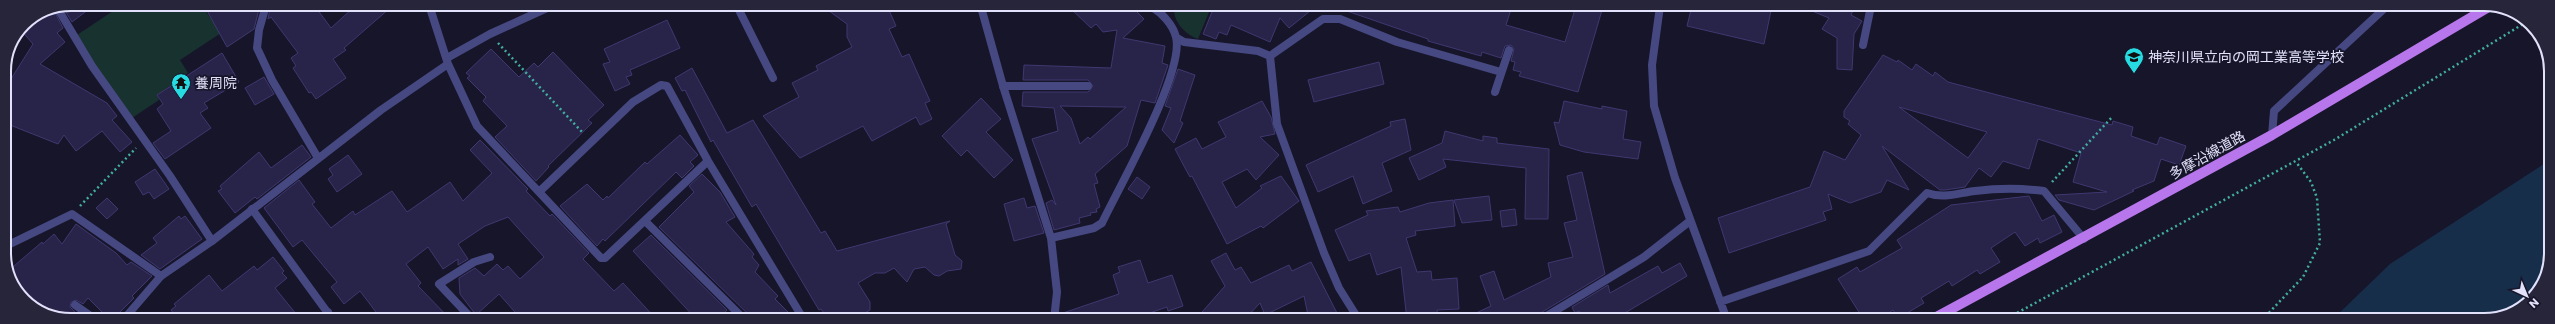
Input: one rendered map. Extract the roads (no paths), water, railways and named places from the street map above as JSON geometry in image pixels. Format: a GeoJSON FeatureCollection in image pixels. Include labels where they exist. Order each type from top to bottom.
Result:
{"type":"FeatureCollection","features":[{"type":"Feature","properties":{"kind":"main road","name":"多摩沿線道路"},"geometry":{"type":"LineString","coordinates":[[1944,313],[2084,239],[2272,135],[2482,11]]}},
{"type":"Feature","properties":{"kind":"street"},"geometry":{"type":"LineString","coordinates":[[264,11],[259,30],[257,48],[272,80],[318,158]]}},
{"type":"Feature","properties":{"kind":"street"},"geometry":{"type":"LineString","coordinates":[[431,11],[447,61],[477,126],[601,258],[605,258],[708,161]]}},
{"type":"Feature","properties":{"kind":"street"},"geometry":{"type":"LineString","coordinates":[[130,313],[161,276],[212,241],[318,158],[447,61],[490,34],[540,11]]}},
{"type":"Feature","properties":{"kind":"street"},"geometry":{"type":"LineString","coordinates":[[740,11],[773,78]]}},
{"type":"Feature","properties":{"kind":"street"},"geometry":{"type":"LineString","coordinates":[[982,11],[1003,86],[1051,238],[1057,292],[1055,313]]}},
{"type":"Feature","properties":{"kind":"street"},"geometry":{"type":"LineString","coordinates":[[1051,238],[1094,228],[1102,223],[1142,145],[1174,66],[1177,38],[1169,22],[1160,11]]}},
{"type":"Feature","properties":{"kind":"street"},"geometry":{"type":"LineString","coordinates":[[1659,11],[1652,65],[1654,106],[1690,221],[1724,313]]}},
{"type":"Feature","properties":{"kind":"street"},"geometry":{"type":"LineString","coordinates":[[1862,45],[1870,11]]}},
{"type":"Feature","properties":{"kind":"street"},"geometry":{"type":"LineString","coordinates":[[2272,135],[2274,111],[2382,11]]}},
{"type":"Feature","properties":{"kind":"street"},"geometry":{"type":"LineString","coordinates":[[60,12],[92,66],[143,140],[170,176],[212,241]]}},
{"type":"Feature","properties":{"kind":"street"},"geometry":{"type":"LineString","coordinates":[[1270,56],[1323,19],[1340,19],[1397,42],[1501,72]]}},
{"type":"Feature","properties":{"kind":"street"},"geometry":{"type":"LineString","coordinates":[[1177,38],[1184,42],[1258,51],[1270,56]]}},
{"type":"Feature","properties":{"kind":"street"},"geometry":{"type":"LineString","coordinates":[[1495,92],[1508,50]]}},
{"type":"Feature","properties":{"kind":"street"},"geometry":{"type":"LineString","coordinates":[[1270,56],[1277,124],[1324,253],[1339,288],[1355,313]]}},
{"type":"Feature","properties":{"kind":"street"},"geometry":{"type":"LineString","coordinates":[[539,192],[633,102],[661,85],[667,86],[708,161],[800,313]]}},
{"type":"Feature","properties":{"kind":"street"},"geometry":{"type":"LineString","coordinates":[[1003,86],[1088,86]]}},
{"type":"Feature","properties":{"kind":"street"},"geometry":{"type":"LineString","coordinates":[[1720,302],[1869,251],[1927,193],[1939,197],[1975,191],[2019,188],[2044,191],[2084,239]]}},
{"type":"Feature","properties":{"kind":"street"},"geometry":{"type":"LineString","coordinates":[[252,209],[328,312]]}},
{"type":"Feature","properties":{"kind":"street"},"geometry":{"type":"LineString","coordinates":[[11,244],[72,214],[161,276]]}},
{"type":"Feature","properties":{"kind":"street"},"geometry":{"type":"LineString","coordinates":[[645,221],[738,313]]}},
{"type":"Feature","properties":{"kind":"street"},"geometry":{"type":"LineString","coordinates":[[1552,313],[1644,257],[1690,221]]}},
{"type":"Feature","properties":{"kind":"street"},"geometry":{"type":"LineString","coordinates":[[466,313],[439,284],[474,262],[490,257]]}},
{"type":"Feature","properties":{"kind":"street"},"geometry":{"type":"LineString","coordinates":[[75,305],[85,313]]}},
{"type":"Feature","properties":{"kind":"water"},"geometry":{"type":"Polygon","coordinates":[[[2544,164],[2544,253],[2541,272],[2536,283],[2529,292],[2514,305],[2503,310],[2484,313],[2339,313],[2390,264],[2544,164]]]}},
{"type":"Feature","properties":{"kind":"place","name":"神奈川県立向の岡工業高等学校"},"geometry":{"type":"Point","coordinates":[2134,74]}},
{"type":"Feature","properties":{"kind":"place","name":"養周院"},"geometry":{"type":"Point","coordinates":[181,100]}}]}
